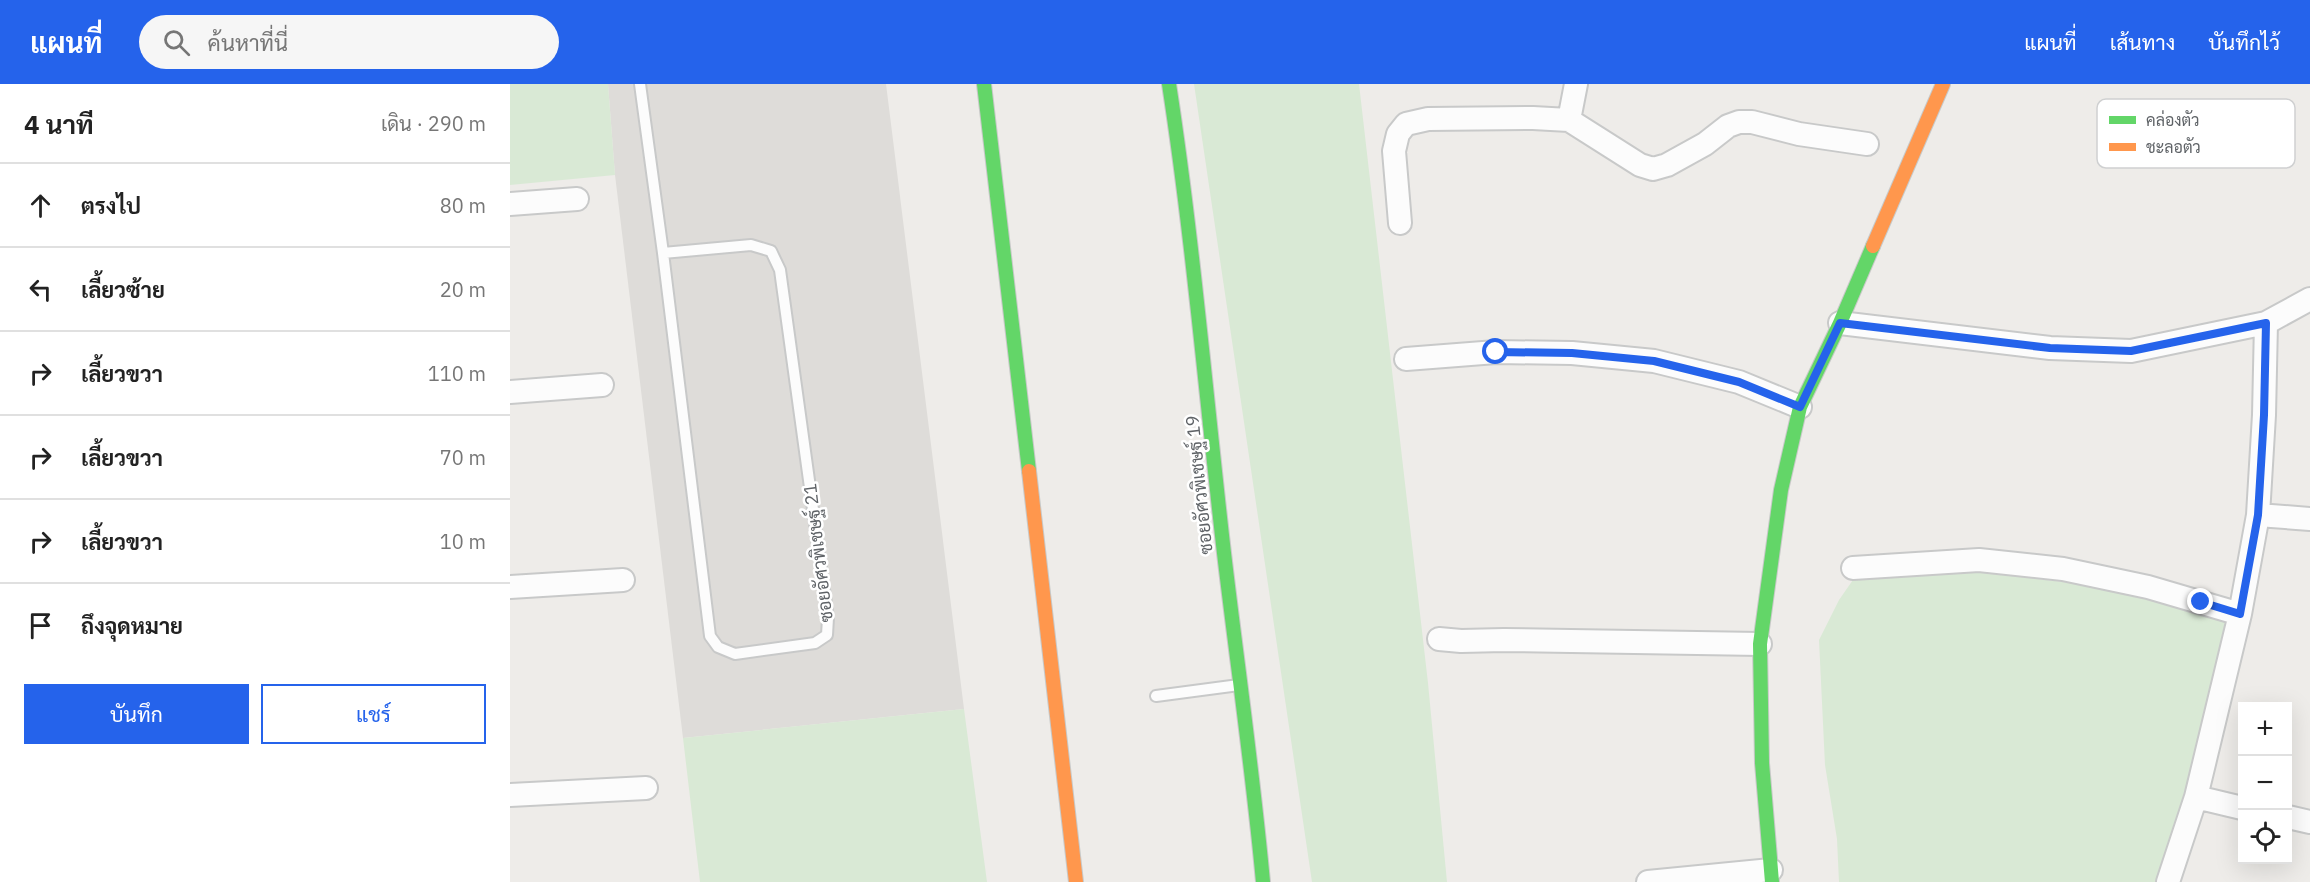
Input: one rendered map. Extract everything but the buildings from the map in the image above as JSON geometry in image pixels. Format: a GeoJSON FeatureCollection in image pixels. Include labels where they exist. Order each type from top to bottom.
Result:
{"type":"FeatureCollection","features":[{"type":"Feature","properties":{"kind":"street"},"geometry":{"type":"LineString","coordinates":[[984,84],[1076,882]]}},
{"type":"Feature","properties":{"kind":"street","name":"ซอยอัศวพิเชษฐ์ 19"},"geometry":{"type":"LineString","coordinates":[[1170,84],[1184,180],[1223,542],[1256,801],[1263,882]]}},
{"type":"Feature","properties":{"kind":"street"},"geometry":{"type":"LineString","coordinates":[[1569,120],[1576,84]]}},
{"type":"Feature","properties":{"kind":"street"},"geometry":{"type":"LineString","coordinates":[[1648,882],[1772,876],[1762,763],[1760,644],[1781,490],[1800,407],[1840,323],[1942,84]]}},
{"type":"Feature","properties":{"kind":"street"},"geometry":{"type":"LineString","coordinates":[[1400,223],[1394,151],[1398,134],[1406,124],[1428,119],[1569,120],[1640,165],[1653,169],[1667,165],[1728,126],[1739,122],[1752,122],[1799,134],[1867,144]]}},
{"type":"Feature","properties":{"kind":"street"},"geometry":{"type":"LineString","coordinates":[[510,204],[577,199]]}},
{"type":"Feature","properties":{"kind":"street"},"geometry":{"type":"LineString","coordinates":[[1840,323],[2050,348],[2131,351],[2266,323],[2310,298]]}},
{"type":"Feature","properties":{"kind":"street"},"geometry":{"type":"LineString","coordinates":[[2168,882],[2196,797],[2240,614],[2258,515],[2264,415],[2266,323]]}},
{"type":"Feature","properties":{"kind":"street"},"geometry":{"type":"LineString","coordinates":[[1406,359],[1496,352],[1572,353],[1654,361],[1739,382],[1800,407]]}},
{"type":"Feature","properties":{"kind":"street"},"geometry":{"type":"LineString","coordinates":[[510,392],[602,385]]}},
{"type":"Feature","properties":{"kind":"street"},"geometry":{"type":"LineString","coordinates":[[2258,515],[2310,519]]}},
{"type":"Feature","properties":{"kind":"street"},"geometry":{"type":"LineString","coordinates":[[1853,568],[1979,560],[2063,569],[2148,587],[2240,614]]}},
{"type":"Feature","properties":{"kind":"street"},"geometry":{"type":"LineString","coordinates":[[510,587],[623,579]]}},
{"type":"Feature","properties":{"kind":"street"},"geometry":{"type":"LineString","coordinates":[[1439,639],[1760,644]]}},
{"type":"Feature","properties":{"kind":"street"},"geometry":{"type":"LineString","coordinates":[[510,795],[646,788]]}},
{"type":"Feature","properties":{"kind":"street"},"geometry":{"type":"LineString","coordinates":[[2196,797],[2238,807]]}},
{"type":"Feature","properties":{"kind":"street"},"geometry":{"type":"LineString","coordinates":[[2292,818],[2310,822]]}},
{"type":"Feature","properties":{"kind":"lane","name":"ซอยอัศวพิเชษฐ์ 21"},"geometry":{"type":"LineString","coordinates":[[640,84],[710,636],[718,647],[735,654],[815,643],[827,635],[828,618],[780,270],[771,250],[751,245],[663,253]]}},
{"type":"Feature","properties":{"kind":"lane"},"geometry":{"type":"LineString","coordinates":[[1156,696],[1241,685]]}},
{"type":"Feature","properties":{"kind":"shaded area"},"geometry":{"type":"Polygon","coordinates":[[[608,84],[886,84],[964,709],[683,738],[615,175],[608,84]]]}},
{"type":"Feature","properties":{"kind":"green space"},"geometry":{"type":"Polygon","coordinates":[[[510,84],[608,84],[615,175],[510,185],[510,84]]]}},
{"type":"Feature","properties":{"kind":"green space"},"geometry":{"type":"Polygon","coordinates":[[[1194,84],[1359,84],[1428,683],[1447,882],[1312,882],[1194,84]]]}},
{"type":"Feature","properties":{"kind":"green space"},"geometry":{"type":"Polygon","coordinates":[[[1980,572],[2146,592],[2228,619],[2183,806],[2159,882],[1839,882],[1837,839],[1825,765],[1819,640],[1839,600],[1855,577],[1980,572]]]}},
{"type":"Feature","properties":{"kind":"green space"},"geometry":{"type":"Polygon","coordinates":[[[964,709],[987,882],[700,882],[683,738],[964,709]]]}},
{"type":"Feature","properties":{"kind":"traffic: fast"},"geometry":{"type":"LineString","coordinates":[[984,84],[1029,471]]}},
{"type":"Feature","properties":{"kind":"traffic: fast"},"geometry":{"type":"LineString","coordinates":[[1169,84],[1192,260],[1263,882]]}},
{"type":"Feature","properties":{"kind":"traffic: fast"},"geometry":{"type":"LineString","coordinates":[[1772,882],[1762,763],[1760,644],[1781,490],[1800,407],[1873,246]]}},
{"type":"Feature","properties":{"kind":"traffic: slow"},"geometry":{"type":"LineString","coordinates":[[1873,246],[1943,84]]}},
{"type":"Feature","properties":{"kind":"traffic: slow"},"geometry":{"type":"LineString","coordinates":[[1029,471],[1076,882]]}},
{"type":"Feature","properties":{"kind":"route"},"geometry":{"type":"LineString","coordinates":[[1496,352],[1572,353],[1654,361],[1739,382],[1800,407],[1840,323],[2050,348],[2131,351],[2266,323],[2264,415],[2258,515],[2240,614],[2201,602]]}}]}
